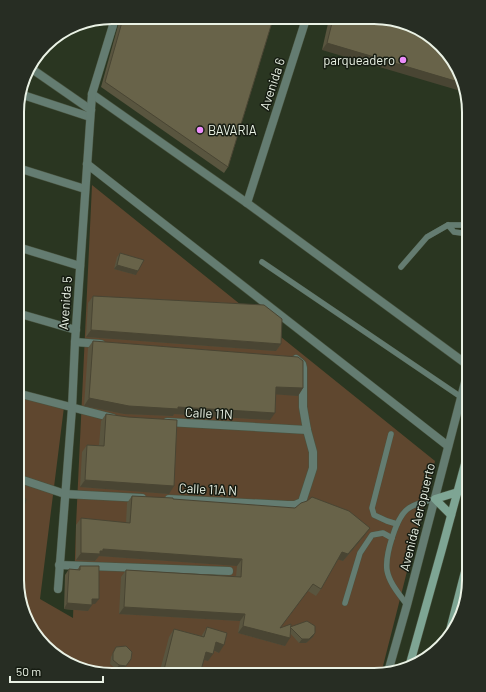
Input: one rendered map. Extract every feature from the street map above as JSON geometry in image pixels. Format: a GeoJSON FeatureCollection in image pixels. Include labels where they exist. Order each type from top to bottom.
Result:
{"type":"FeatureCollection","features":[{"type":"Feature","properties":{"kind":"main road"},"geometry":{"type":"LineString","coordinates":[[411,660],[462,476]]}},
{"type":"Feature","properties":{"kind":"main road"},"geometry":{"type":"LineString","coordinates":[[451,516],[435,499],[458,492]]}},
{"type":"Feature","properties":{"kind":"main road"},"geometry":{"type":"LineString","coordinates":[[453,619],[462,583]]}},
{"type":"Feature","properties":{"kind":"street","name":"Avenida 5"},"geometry":{"type":"LineString","coordinates":[[58,588],[72,408],[75,342],[92,94],[113,24]]}},
{"type":"Feature","properties":{"kind":"street","name":"Avenida 6"},"geometry":{"type":"LineString","coordinates":[[247,203],[304,24]]}},
{"type":"Feature","properties":{"kind":"street"},"geometry":{"type":"LineString","coordinates":[[34,71],[91,114]]}},
{"type":"Feature","properties":{"kind":"street"},"geometry":{"type":"LineString","coordinates":[[92,94],[247,203],[462,361]]}},
{"type":"Feature","properties":{"kind":"street"},"geometry":{"type":"LineString","coordinates":[[26,96],[91,114]]}},
{"type":"Feature","properties":{"kind":"street"},"geometry":{"type":"LineString","coordinates":[[87,164],[448,446]]}},
{"type":"Feature","properties":{"kind":"street"},"geometry":{"type":"LineString","coordinates":[[24,170],[85,189]]}},
{"type":"Feature","properties":{"kind":"street"},"geometry":{"type":"LineString","coordinates":[[24,249],[80,266]]}},
{"type":"Feature","properties":{"kind":"street"},"geometry":{"type":"LineString","coordinates":[[24,315],[76,330]]}},
{"type":"Feature","properties":{"kind":"street"},"geometry":{"type":"LineString","coordinates":[[75,342],[106,344]]}},
{"type":"Feature","properties":{"kind":"street","name":"Calle 11A N"},"geometry":{"type":"LineString","coordinates":[[24,480],[65,494],[295,505],[302,502],[313,468],[313,452],[303,407],[303,368],[295,359]]}},
{"type":"Feature","properties":{"kind":"street","name":"Avenida Aeropuerto"},"geometry":{"type":"LineString","coordinates":[[390,666],[462,393]]}},
{"type":"Feature","properties":{"kind":"street"},"geometry":{"type":"LineString","coordinates":[[24,395],[123,420]]}},
{"type":"Feature","properties":{"kind":"street","name":"Calle 11N"},"geometry":{"type":"LineString","coordinates":[[160,422],[307,430]]}},
{"type":"Feature","properties":{"kind":"street"},"geometry":{"type":"LineString","coordinates":[[59,565],[229,571]]}},
{"type":"Feature","properties":{"kind":"lane"},"geometry":{"type":"LineString","coordinates":[[448,225],[454,232],[462,233]]}},
{"type":"Feature","properties":{"kind":"lane"},"geometry":{"type":"LineString","coordinates":[[401,267],[427,237],[448,225],[462,225]]}},
{"type":"Feature","properties":{"kind":"lane"},"geometry":{"type":"LineString","coordinates":[[262,262],[461,397]]}},
{"type":"Feature","properties":{"kind":"lane"},"geometry":{"type":"LineString","coordinates":[[391,434],[372,508],[374,515],[397,524]]}},
{"type":"Feature","properties":{"kind":"lane"},"geometry":{"type":"LineString","coordinates":[[407,605],[392,583],[387,571],[392,538],[397,524],[407,508],[419,502],[435,499]]}},
{"type":"Feature","properties":{"kind":"lane"},"geometry":{"type":"LineString","coordinates":[[346,603],[360,553],[372,535],[383,533],[392,538]]}},
{"type":"Feature","properties":{"kind":"shaded area"},"geometry":{"type":"Polygon","coordinates":[[[92,185],[435,461],[383,667],[112,668],[89,665],[73,659],[63,653],[46,638],[39,629],[29,609],[25,592],[24,395],[64,407],[40,599],[73,618],[92,185]]]}},
{"type":"Feature","properties":{"kind":"building","name":"BAVARIA"},"geometry":{"type":"Polygon","coordinates":[[[121,24],[271,24],[228,167],[105,82],[121,24]]]}},
{"type":"Feature","properties":{"kind":"building","name":"parqueadero"},"geometry":{"type":"Polygon","coordinates":[[[332,24],[374,24],[397,27],[418,36],[432,46],[447,63],[456,81],[327,43],[332,24]]]}},
{"type":"Feature","properties":{"kind":"building"},"geometry":{"type":"Polygon","coordinates":[[[120,253],[144,260],[138,271],[117,265],[120,253]]]}},
{"type":"Feature","properties":{"kind":"building"},"geometry":{"type":"Polygon","coordinates":[[[93,296],[264,305],[282,319],[281,344],[91,330],[93,296]]]}},
{"type":"Feature","properties":{"kind":"building"},"geometry":{"type":"Polygon","coordinates":[[[93,341],[298,357],[303,361],[303,388],[276,387],[275,413],[178,407],[178,409],[129,406],[89,398],[93,341]]]}},
{"type":"Feature","properties":{"kind":"building"},"geometry":{"type":"Polygon","coordinates":[[[106,414],[177,420],[174,486],[85,480],[87,445],[104,446],[106,414]]]}},
{"type":"Feature","properties":{"kind":"building"},"geometry":{"type":"Polygon","coordinates":[[[132,496],[295,508],[312,497],[349,511],[370,528],[348,554],[342,552],[321,589],[313,584],[280,628],[291,624],[290,638],[243,626],[245,614],[124,607],[126,570],[241,577],[242,559],[103,549],[103,551],[100,551],[100,554],[81,553],[81,518],[130,523],[132,496]]]}},
{"type":"Feature","properties":{"kind":"building"},"geometry":{"type":"Polygon","coordinates":[[[80,566],[99,566],[99,599],[92,599],[92,605],[67,603],[69,569],[80,570],[80,566]]]}},
{"type":"Feature","properties":{"kind":"building"},"geometry":{"type":"Polygon","coordinates":[[[307,621],[315,626],[315,633],[309,639],[302,639],[290,627],[307,621]]]}},
{"type":"Feature","properties":{"kind":"building"},"geometry":{"type":"Polygon","coordinates":[[[207,627],[227,633],[224,645],[216,642],[213,654],[206,652],[202,668],[164,668],[174,629],[204,637],[207,627]]]}},
{"type":"Feature","properties":{"kind":"building"},"geometry":{"type":"Polygon","coordinates":[[[126,646],[132,652],[131,659],[126,666],[119,665],[113,660],[113,653],[116,647],[126,646]]]}},
{"type":"Feature","properties":{"kind":"place","name":"parqueadero"},"geometry":{"type":"Point","coordinates":[403,60]}},
{"type":"Feature","properties":{"kind":"place","name":"BAVARIA"},"geometry":{"type":"Point","coordinates":[200,130]}}]}
